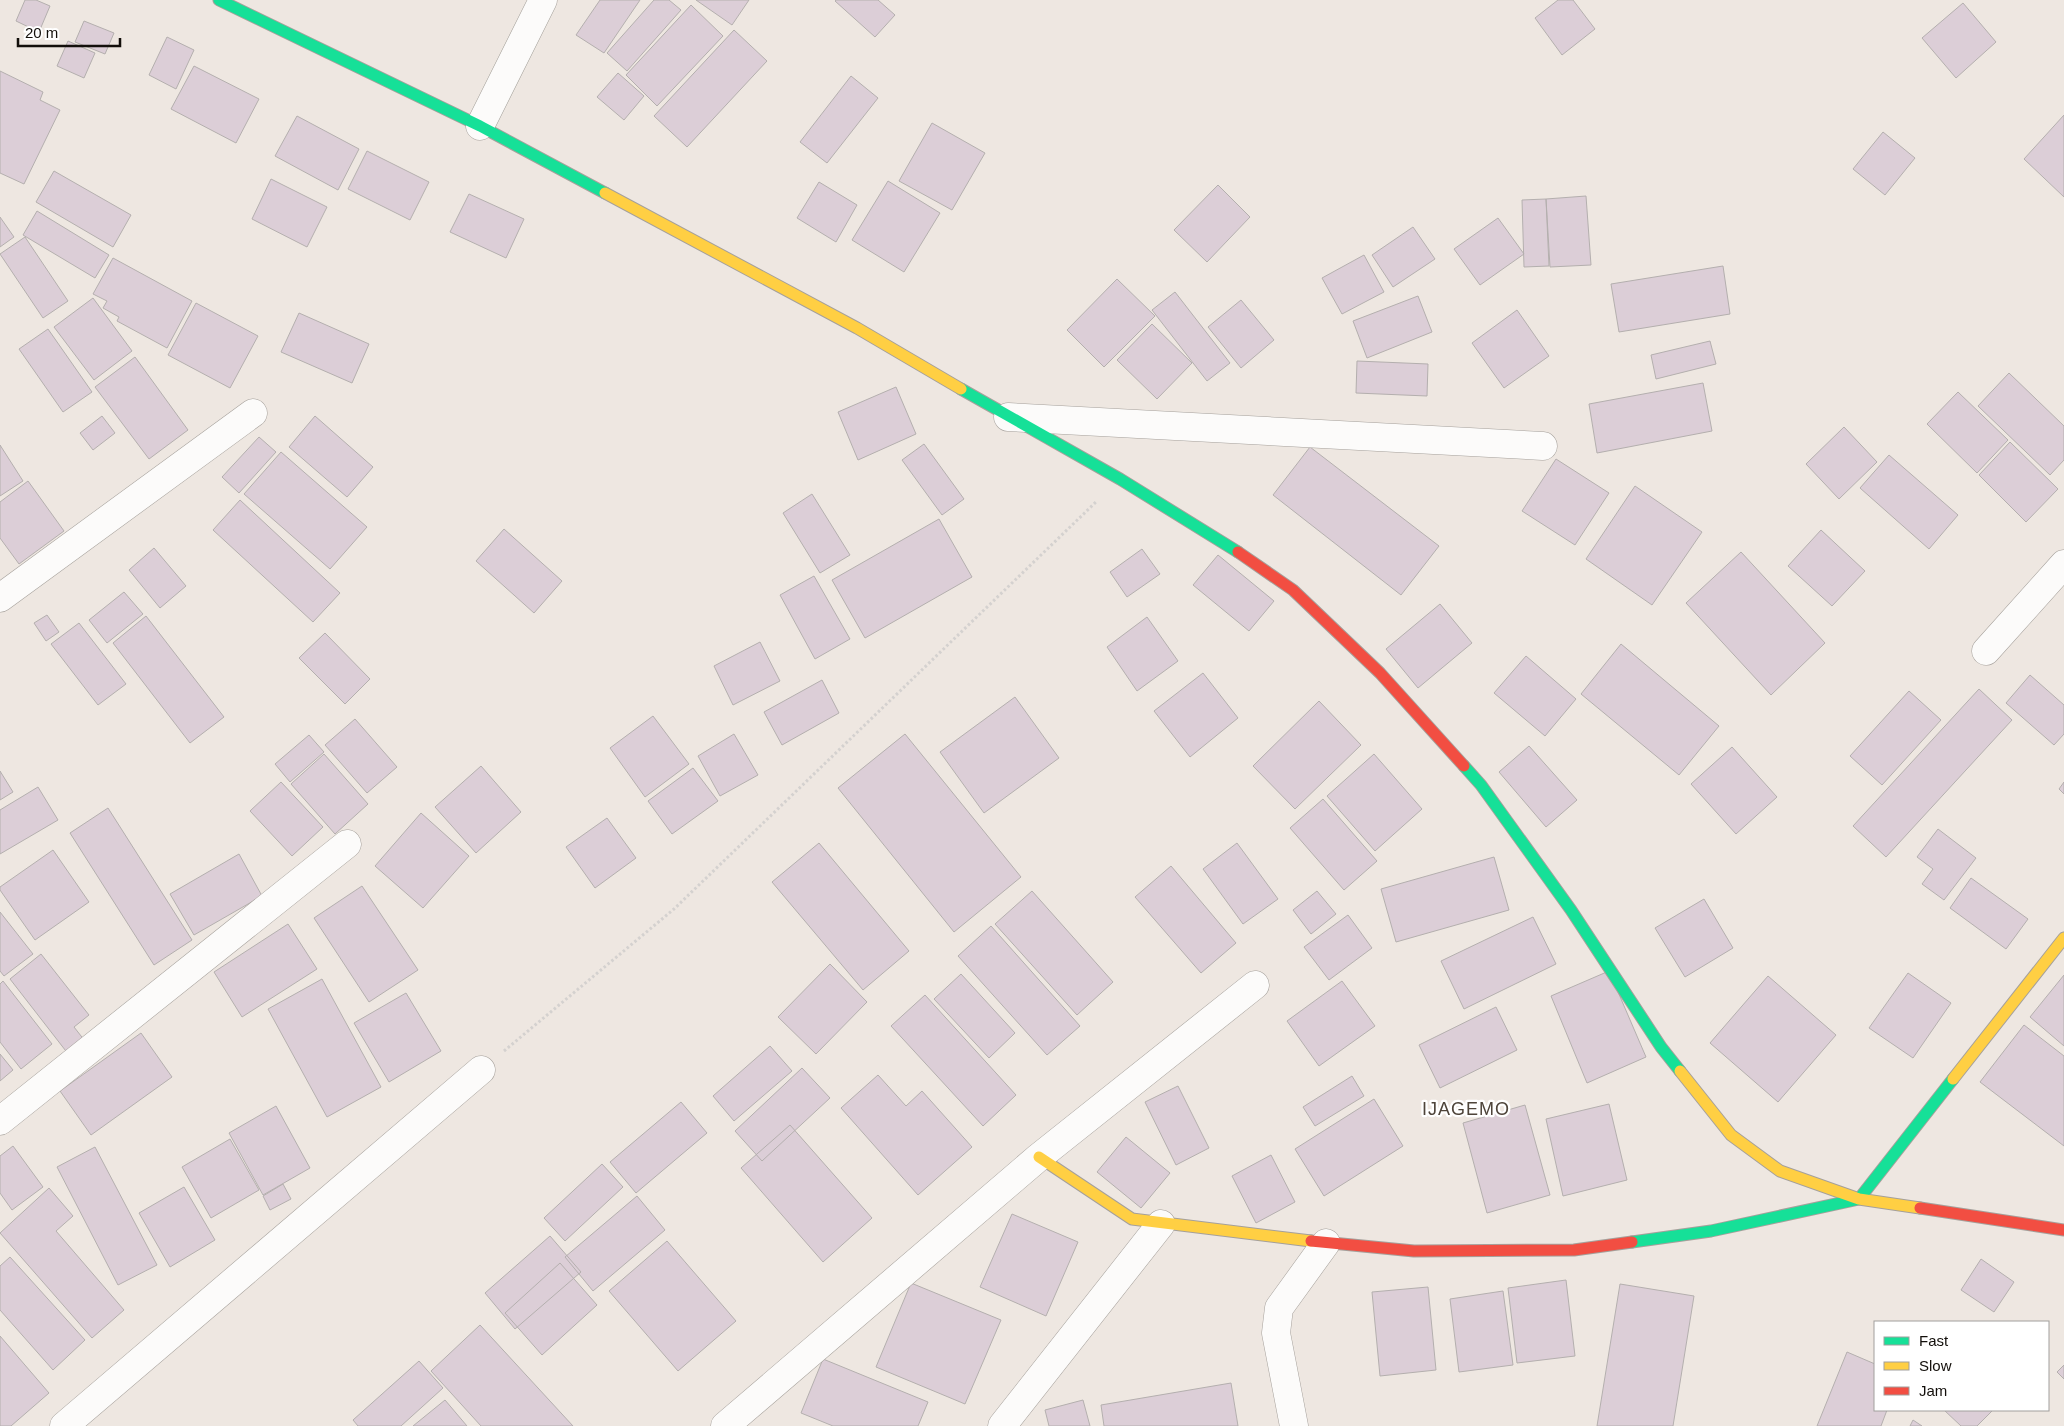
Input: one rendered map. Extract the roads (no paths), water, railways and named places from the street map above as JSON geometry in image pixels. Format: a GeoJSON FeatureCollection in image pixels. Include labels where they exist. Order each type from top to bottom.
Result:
{"type":"FeatureCollection","features":[{"type":"Feature","properties":{"kind":"street"},"geometry":{"type":"LineString","coordinates":[[219,0],[480,126],[857,328],[1008,417],[1120,479],[1213,535],[1293,590],[1380,673],[1481,785],[1571,910],[1661,1047],[1732,1135],[1780,1172],[1859,1199],[2064,1230]]}},
{"type":"Feature","properties":{"kind":"street"},"geometry":{"type":"LineString","coordinates":[[480,126],[543,0]]}},
{"type":"Feature","properties":{"kind":"street"},"geometry":{"type":"LineString","coordinates":[[0,598],[253,413]]}},
{"type":"Feature","properties":{"kind":"street"},"geometry":{"type":"LineString","coordinates":[[1008,417],[1543,446]]}},
{"type":"Feature","properties":{"kind":"street"},"geometry":{"type":"LineString","coordinates":[[1986,651],[2064,564]]}},
{"type":"Feature","properties":{"kind":"street"},"geometry":{"type":"LineString","coordinates":[[0,1121],[347,844]]}},
{"type":"Feature","properties":{"kind":"street"},"geometry":{"type":"LineString","coordinates":[[1039,1157],[1132,1219],[1326,1243],[1414,1251],[1574,1250],[1711,1231],[1859,1199],[2064,938]]}},
{"type":"Feature","properties":{"kind":"street"},"geometry":{"type":"LineString","coordinates":[[725,1426],[1039,1157],[1255,986]]}},
{"type":"Feature","properties":{"kind":"street"},"geometry":{"type":"LineString","coordinates":[[64,1426],[481,1070]]}},
{"type":"Feature","properties":{"kind":"street"},"geometry":{"type":"LineString","coordinates":[[1002,1426],[1161,1224]]}},
{"type":"Feature","properties":{"kind":"street"},"geometry":{"type":"LineString","coordinates":[[1294,1426],[1276,1333],[1279,1308],[1326,1243]]}},
{"type":"Feature","properties":{"kind":"district","name":"IJAGEMO"},"geometry":{"type":"Point","coordinates":[1466,1109]}}]}
